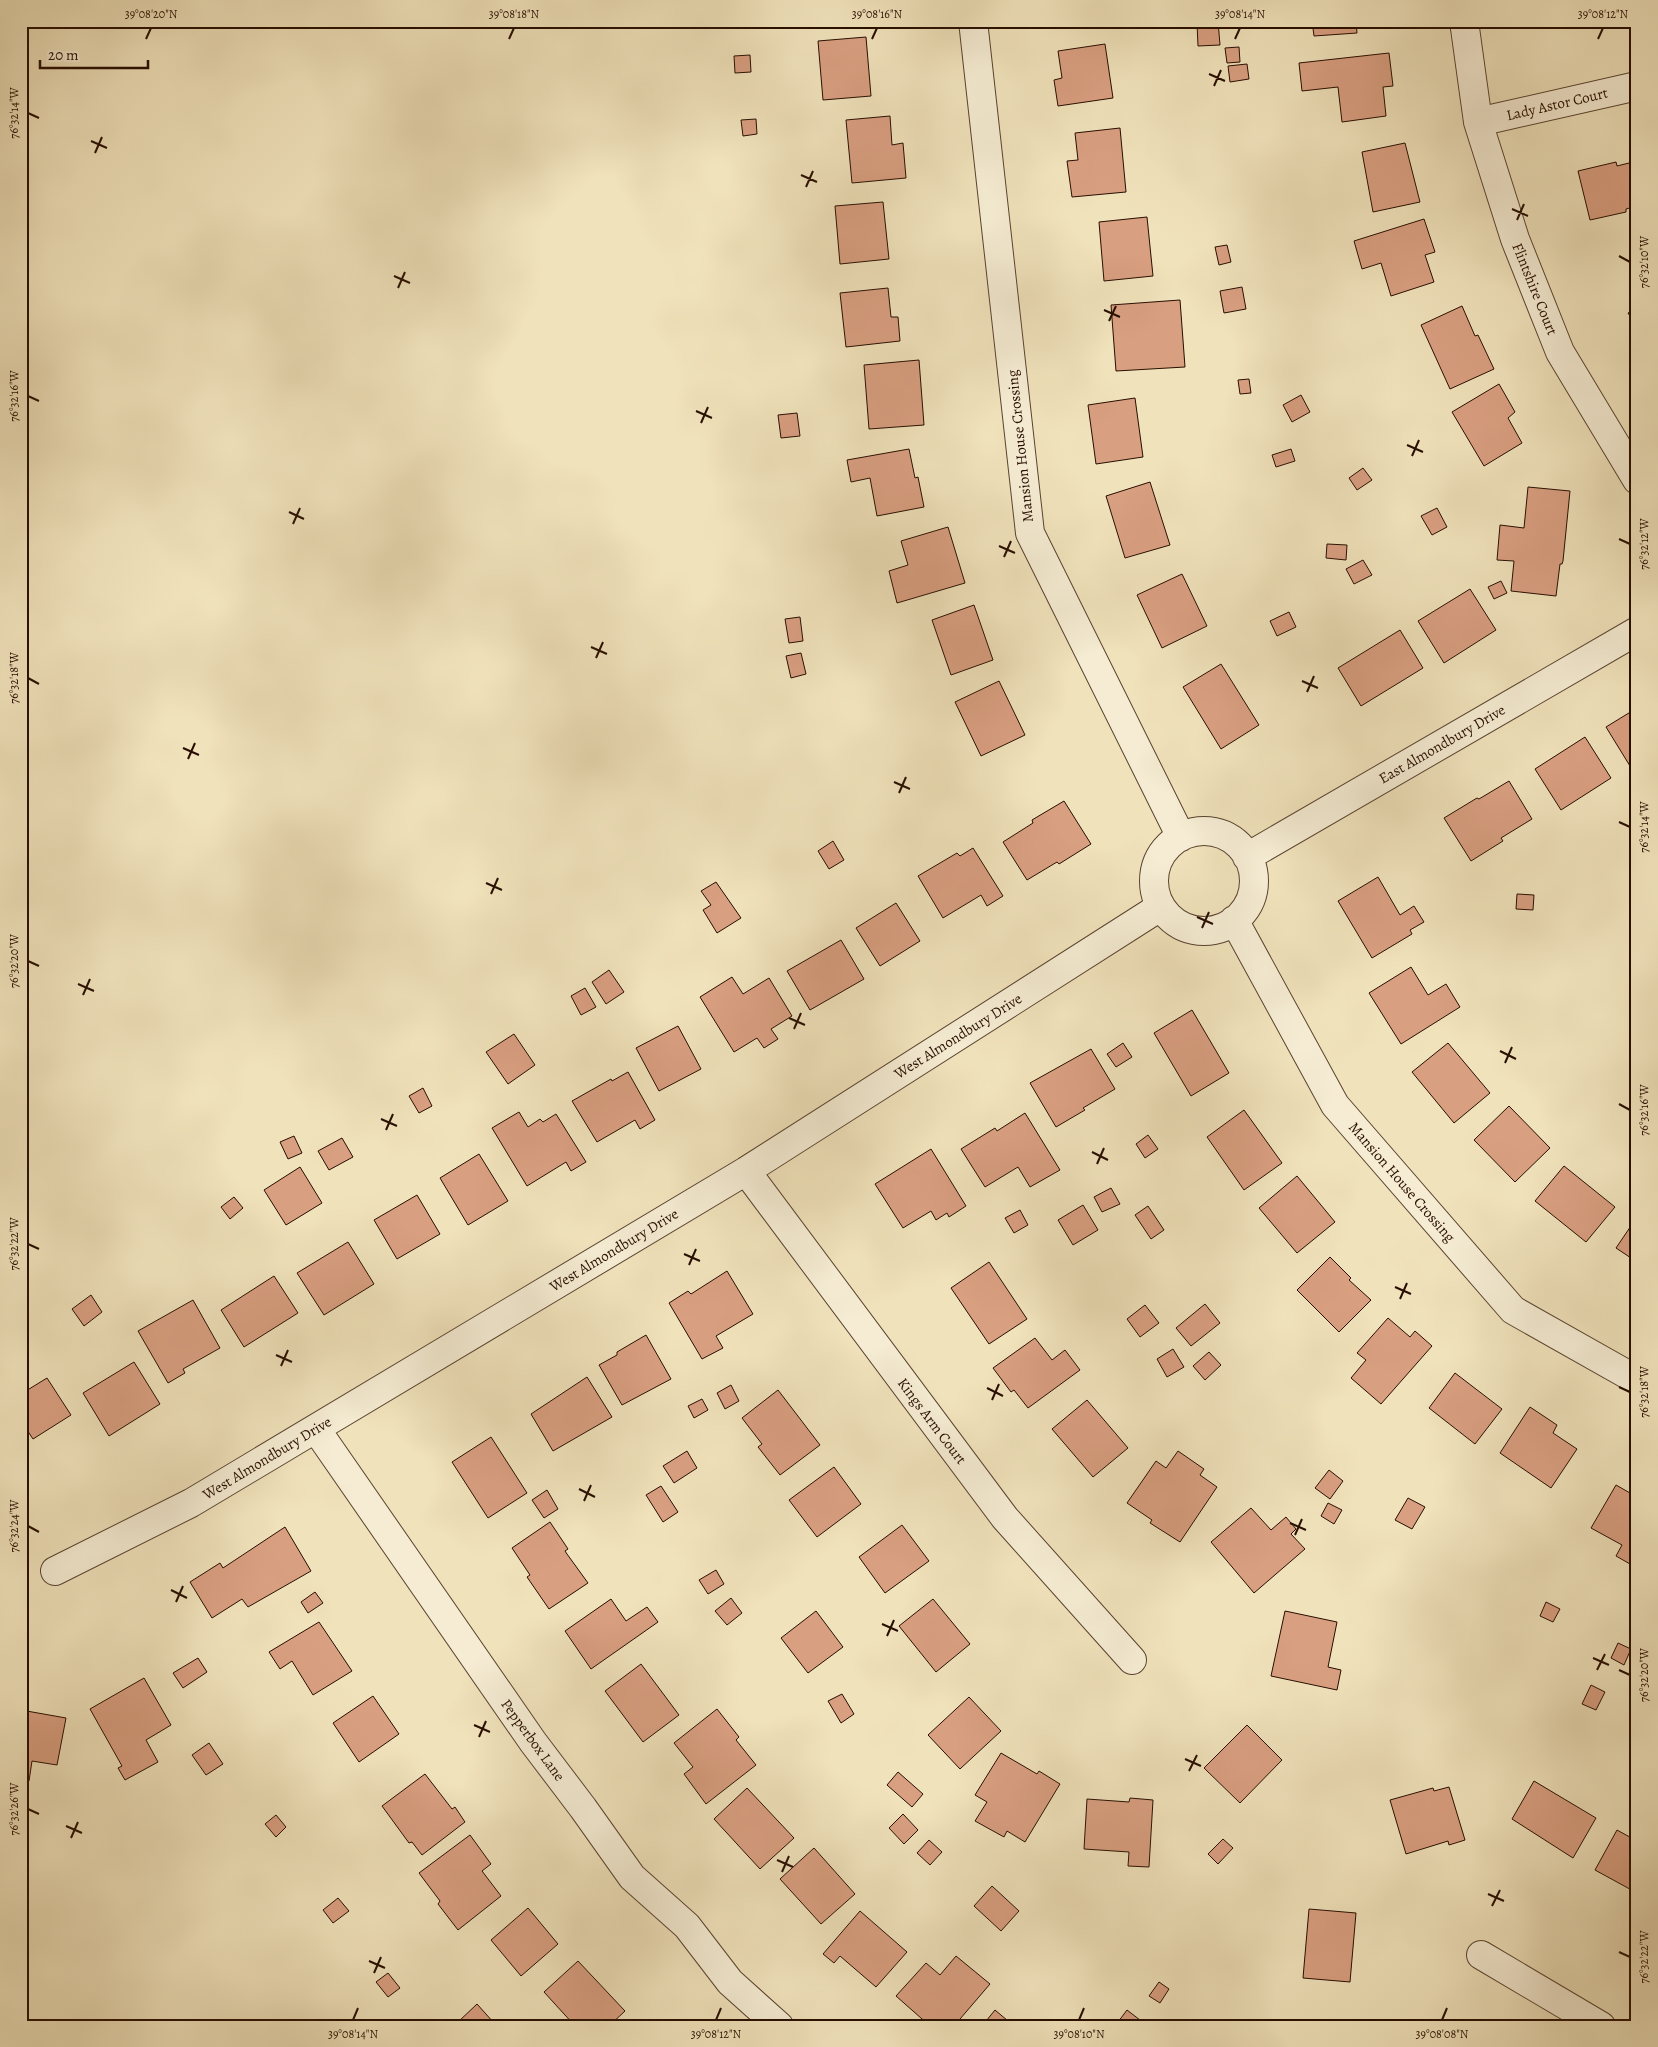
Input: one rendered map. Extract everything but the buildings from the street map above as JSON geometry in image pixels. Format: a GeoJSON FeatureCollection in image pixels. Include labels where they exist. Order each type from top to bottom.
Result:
{"type":"FeatureCollection","features":[{"type":"Feature","properties":{"kind":"street","name":"Mansion House Crossing"},"geometry":{"type":"LineString","coordinates":[[973,21],[1030,533],[1181,837]]}},
{"type":"Feature","properties":{"kind":"street","name":"Flintshire Court"},"geometry":{"type":"LineString","coordinates":[[1464,21],[1478,122],[1515,238],[1560,352],[1637,480]]}},
{"type":"Feature","properties":{"kind":"street","name":"Lady Astor Court"},"geometry":{"type":"LineString","coordinates":[[1478,122],[1637,86]]}},
{"type":"Feature","properties":{"kind":"street","name":"East Almondbury Drive"},"geometry":{"type":"LineString","coordinates":[[1247,857],[1637,631]]}},
{"type":"Feature","properties":{"kind":"street"},"geometry":{"type":"LineString","coordinates":[[1195,832],[1218,834],[1238,845],[1247,857],[1252,870],[1254,884],[1251,898],[1244,910],[1234,920],[1220,929],[1203,932],[1186,929],[1172,920],[1160,907],[1155,892],[1154,876],[1158,860],[1168,847],[1181,837],[1195,832]]}},
{"type":"Feature","properties":{"kind":"street","name":"West Almondbury Drive"},"geometry":{"type":"LineString","coordinates":[[56,1571],[191,1503],[746,1171],[1160,907]]}},
{"type":"Feature","properties":{"kind":"street","name":"Mansion House Crossing"},"geometry":{"type":"LineString","coordinates":[[1234,920],[1336,1106],[1513,1310],[1637,1380]]}},
{"type":"Feature","properties":{"kind":"street","name":"Kings Arm Court"},"geometry":{"type":"LineString","coordinates":[[746,1171],[1005,1518],[1132,1660]]}},
{"type":"Feature","properties":{"kind":"street","name":"Pepperbox Lane"},"geometry":{"type":"LineString","coordinates":[[316,1429],[533,1742],[632,1877],[688,1926],[730,1982],[779,2026]]}},
{"type":"Feature","properties":{"kind":"street"},"geometry":{"type":"LineString","coordinates":[[1481,1955],[1601,2026]]}}]}
